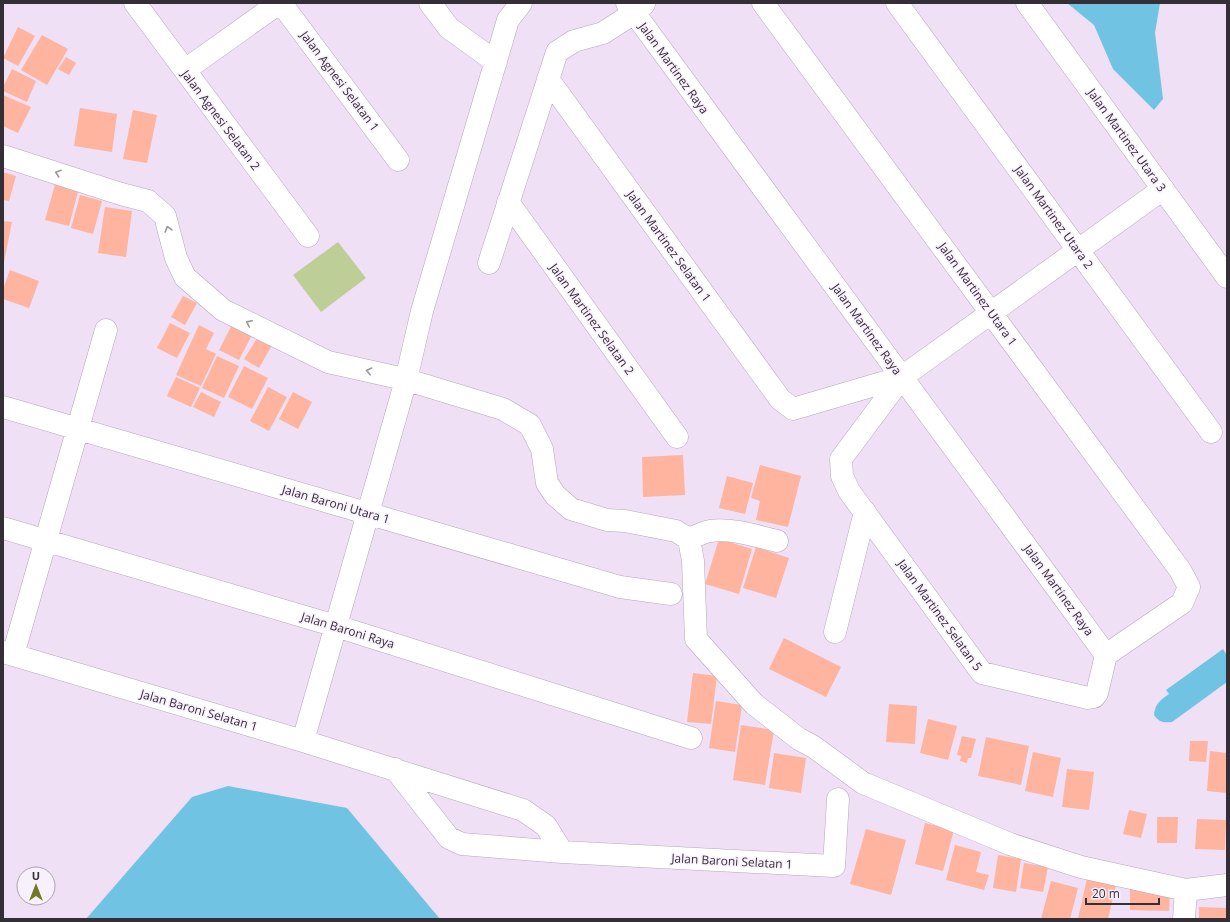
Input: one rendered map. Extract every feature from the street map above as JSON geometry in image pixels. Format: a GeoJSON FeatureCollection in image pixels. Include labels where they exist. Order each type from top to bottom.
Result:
{"type":"FeatureCollection","features":[{"type":"Feature","properties":{"kind":"street","name":"Jalan Agnesi Selatan 2"},"geometry":{"type":"LineString","coordinates":[[135,3],[308,236]]}},
{"type":"Feature","properties":{"kind":"street"},"geometry":{"type":"LineString","coordinates":[[185,70],[280,3]]}},
{"type":"Feature","properties":{"kind":"street","name":"Jalan Agnesi Selatan 1"},"geometry":{"type":"LineString","coordinates":[[280,3],[398,160]]}},
{"type":"Feature","properties":{"kind":"street"},"geometry":{"type":"LineString","coordinates":[[430,3],[449,28],[496,62]]}},
{"type":"Feature","properties":{"kind":"street"},"geometry":{"type":"LineString","coordinates":[[303,741],[406,380],[422,311],[508,20],[520,3]]}},
{"type":"Feature","properties":{"kind":"street","name":"Jalan Martinez Utara 1"},"geometry":{"type":"LineString","coordinates":[[763,3],[1180,570],[1189,588],[1182,603],[1106,654]]}},
{"type":"Feature","properties":{"kind":"street","name":"Jalan Martinez Utara 2"},"geometry":{"type":"LineString","coordinates":[[897,3],[1211,432]]}},
{"type":"Feature","properties":{"kind":"street","name":"Jalan Martinez Utara 3"},"geometry":{"type":"LineString","coordinates":[[1027,3],[1227,277]]}},
{"type":"Feature","properties":{"kind":"street"},"geometry":{"type":"LineString","coordinates":[[489,263],[557,52],[574,41],[602,33],[635,6]]}},
{"type":"Feature","properties":{"kind":"street","name":"Jalan Martinez Raya"},"geometry":{"type":"LineString","coordinates":[[635,6],[902,377],[1106,654]]}},
{"type":"Feature","properties":{"kind":"street","name":"Jalan Martinez Selatan 1"},"geometry":{"type":"LineString","coordinates":[[548,79],[780,399],[793,408],[902,377]]}},
{"type":"Feature","properties":{"kind":"street"},"geometry":{"type":"LineString","coordinates":[[3,156],[121,194],[148,201],[165,216],[176,258],[185,277],[223,310],[328,362],[406,380],[503,408],[530,425],[542,449],[547,483],[555,495],[571,509],[607,520],[625,521],[676,530],[689,539],[693,561],[696,639],[754,704],[799,739],[814,747],[863,783],[1010,844],[1081,867],[1186,890],[1227,885]]}},
{"type":"Feature","properties":{"kind":"street"},"geometry":{"type":"LineString","coordinates":[[902,377],[1163,189]]}},
{"type":"Feature","properties":{"kind":"street","name":"Jalan Martinez Selatan 2"},"geometry":{"type":"LineString","coordinates":[[508,202],[677,437]]}},
{"type":"Feature","properties":{"kind":"street"},"geometry":{"type":"LineString","coordinates":[[8,654],[46,541],[106,330]]}},
{"type":"Feature","properties":{"kind":"street","name":"Jalan Martinez Selatan 5"},"geometry":{"type":"LineString","coordinates":[[902,377],[841,459],[842,476],[850,491],[982,673],[1088,698],[1094,697],[1097,693],[1106,654]]}},
{"type":"Feature","properties":{"kind":"street","name":"Jalan Baroni Utara 1"},"geometry":{"type":"LineString","coordinates":[[3,407],[620,587],[671,594]]}},
{"type":"Feature","properties":{"kind":"street"},"geometry":{"type":"LineString","coordinates":[[835,632],[865,512]]}},
{"type":"Feature","properties":{"kind":"street","name":"Jalan Baroni Raya"},"geometry":{"type":"LineString","coordinates":[[3,528],[336,626],[691,738]]}},
{"type":"Feature","properties":{"kind":"street"},"geometry":{"type":"LineString","coordinates":[[689,539],[710,531],[725,531],[750,534],[777,541]]}},
{"type":"Feature","properties":{"kind":"street","name":"Jalan Baroni Selatan 1"},"geometry":{"type":"LineString","coordinates":[[8,654],[303,741],[523,810],[546,826],[562,852]]}},
{"type":"Feature","properties":{"kind":"street","name":"Jalan Baroni Selatan 1"},"geometry":{"type":"LineString","coordinates":[[395,769],[449,838],[462,844],[562,852],[834,866],[838,799]]}},
{"type":"Feature","properties":{"kind":"street"},"geometry":{"type":"LineString","coordinates":[[1184,919],[1186,890]]}},
{"type":"Feature","properties":{"kind":"green space"},"geometry":{"type":"Polygon","coordinates":[[[338,242],[366,278],[321,312],[293,275],[338,242]]]}},
{"type":"Feature","properties":{"kind":"water"},"geometry":{"type":"Polygon","coordinates":[[[1067,3],[1160,3],[1155,33],[1163,99],[1154,110],[1113,69],[1094,25],[1067,3]]]}},
{"type":"Feature","properties":{"kind":"water"},"geometry":{"type":"Polygon","coordinates":[[[1223,649],[1227,655],[1227,682],[1172,722],[1160,721],[1154,715],[1158,703],[1169,694],[1166,690],[1223,649]]]}},
{"type":"Feature","properties":{"kind":"water"},"geometry":{"type":"Polygon","coordinates":[[[228,786],[347,808],[440,919],[86,919],[192,797],[228,786]]]}},
{"type":"Feature","properties":{"kind":"building"},"geometry":{"type":"Polygon","coordinates":[[[18,27],[35,36],[18,66],[3,58],[18,27]]]}},
{"type":"Feature","properties":{"kind":"building"},"geometry":{"type":"Polygon","coordinates":[[[42,35],[68,49],[47,85],[21,70],[42,35]]]}},
{"type":"Feature","properties":{"kind":"building"},"geometry":{"type":"Polygon","coordinates":[[[66,57],[76,63],[69,75],[58,69],[66,57]]]}},
{"type":"Feature","properties":{"kind":"building"},"geometry":{"type":"Polygon","coordinates":[[[12,69],[36,81],[27,102],[3,91],[3,87],[12,69]]]}},
{"type":"Feature","properties":{"kind":"building"},"geometry":{"type":"Polygon","coordinates":[[[3,95],[31,107],[18,133],[3,126],[3,95]]]}},
{"type":"Feature","properties":{"kind":"building"},"geometry":{"type":"Polygon","coordinates":[[[80,108],[117,114],[112,152],[74,146],[80,108]]]}},
{"type":"Feature","properties":{"kind":"building"},"geometry":{"type":"Polygon","coordinates":[[[133,110],[157,115],[147,163],[123,159],[133,110]]]}},
{"type":"Feature","properties":{"kind":"building"},"geometry":{"type":"Polygon","coordinates":[[[3,172],[16,176],[9,201],[3,200],[3,172]]]}},
{"type":"Feature","properties":{"kind":"building"},"geometry":{"type":"Polygon","coordinates":[[[56,181],[79,188],[69,226],[45,220],[56,181]]]}},
{"type":"Feature","properties":{"kind":"building"},"geometry":{"type":"Polygon","coordinates":[[[80,195],[102,201],[93,234],[71,228],[80,195]]]}},
{"type":"Feature","properties":{"kind":"building"},"geometry":{"type":"Polygon","coordinates":[[[105,207],[132,211],[126,257],[98,253],[105,207]]]}},
{"type":"Feature","properties":{"kind":"building"},"geometry":{"type":"Polygon","coordinates":[[[3,221],[12,222],[4,262],[3,262],[3,221]]]}},
{"type":"Feature","properties":{"kind":"building"},"geometry":{"type":"Polygon","coordinates":[[[10,270],[39,281],[29,308],[3,299],[3,289],[10,270]]]}},
{"type":"Feature","properties":{"kind":"building"},"geometry":{"type":"Polygon","coordinates":[[[183,296],[197,303],[185,325],[171,317],[183,296]]]}},
{"type":"Feature","properties":{"kind":"building"},"geometry":{"type":"Polygon","coordinates":[[[170,323],[190,333],[177,358],[157,348],[170,323]]]}},
{"type":"Feature","properties":{"kind":"building"},"geometry":{"type":"Polygon","coordinates":[[[233,323],[253,333],[239,360],[219,350],[233,323]]]}},
{"type":"Feature","properties":{"kind":"building"},"geometry":{"type":"Polygon","coordinates":[[[199,325],[214,333],[206,349],[216,354],[201,386],[176,375],[199,325]]]}},
{"type":"Feature","properties":{"kind":"building"},"geometry":{"type":"Polygon","coordinates":[[[261,332],[275,340],[259,368],[244,359],[261,332]]]}},
{"type":"Feature","properties":{"kind":"building"},"geometry":{"type":"Polygon","coordinates":[[[217,356],[239,366],[224,398],[202,388],[217,356]]]}},
{"type":"Feature","properties":{"kind":"building"},"geometry":{"type":"Polygon","coordinates":[[[244,366],[268,378],[252,409],[228,397],[244,366]]]}},
{"type":"Feature","properties":{"kind":"building"},"geometry":{"type":"Polygon","coordinates":[[[176,377],[200,388],[191,407],[167,396],[176,377]]]}},
{"type":"Feature","properties":{"kind":"building"},"geometry":{"type":"Polygon","coordinates":[[[268,387],[287,397],[269,431],[250,421],[268,387]]]}},
{"type":"Feature","properties":{"kind":"building"},"geometry":{"type":"Polygon","coordinates":[[[201,392],[221,402],[214,417],[193,407],[201,392]]]}},
{"type":"Feature","properties":{"kind":"building"},"geometry":{"type":"Polygon","coordinates":[[[293,392],[312,402],[298,429],[279,419],[293,392]]]}},
{"type":"Feature","properties":{"kind":"building"},"geometry":{"type":"Polygon","coordinates":[[[683,455],[685,495],[643,497],[642,457],[683,455]]]}},
{"type":"Feature","properties":{"kind":"building"},"geometry":{"type":"Polygon","coordinates":[[[760,465],[801,476],[788,527],[756,520],[760,501],[751,498],[760,465]]]}},
{"type":"Feature","properties":{"kind":"building"},"geometry":{"type":"Polygon","coordinates":[[[727,476],[753,483],[745,514],[719,508],[727,476]]]}},
{"type":"Feature","properties":{"kind":"building"},"geometry":{"type":"Polygon","coordinates":[[[719,539],[752,549],[739,594],[705,584],[719,539]]]}},
{"type":"Feature","properties":{"kind":"building"},"geometry":{"type":"Polygon","coordinates":[[[756,547],[789,558],[776,598],[743,588],[756,547]]]}},
{"type":"Feature","properties":{"kind":"building"},"geometry":{"type":"Polygon","coordinates":[[[784,638],[841,667],[826,697],[769,669],[784,638]]]}},
{"type":"Feature","properties":{"kind":"building"},"geometry":{"type":"Polygon","coordinates":[[[693,673],[717,676],[711,724],[687,722],[693,673]]]}},
{"type":"Feature","properties":{"kind":"building"},"geometry":{"type":"Polygon","coordinates":[[[716,701],[742,705],[735,752],[709,748],[716,701]]]}},
{"type":"Feature","properties":{"kind":"building"},"geometry":{"type":"Polygon","coordinates":[[[889,704],[917,706],[915,744],[886,742],[889,704]]]}},
{"type":"Feature","properties":{"kind":"building"},"geometry":{"type":"Polygon","coordinates":[[[928,719],[957,726],[948,760],[920,753],[928,719]]]}},
{"type":"Feature","properties":{"kind":"building"},"geometry":{"type":"Polygon","coordinates":[[[741,725],[774,730],[765,785],[733,780],[741,725]]]}},
{"type":"Feature","properties":{"kind":"building"},"geometry":{"type":"Polygon","coordinates":[[[962,736],[976,739],[971,758],[968,758],[967,763],[960,761],[961,756],[957,755],[962,736]]]}},
{"type":"Feature","properties":{"kind":"building"},"geometry":{"type":"Polygon","coordinates":[[[986,737],[1029,746],[1021,785],[978,776],[986,737]]]}},
{"type":"Feature","properties":{"kind":"building"},"geometry":{"type":"Polygon","coordinates":[[[1190,741],[1208,741],[1206,762],[1189,761],[1190,741]]]}},
{"type":"Feature","properties":{"kind":"building"},"geometry":{"type":"Polygon","coordinates":[[[1210,751],[1227,753],[1227,793],[1207,791],[1210,751]]]}},
{"type":"Feature","properties":{"kind":"building"},"geometry":{"type":"Polygon","coordinates":[[[1033,752],[1061,758],[1053,797],[1025,791],[1033,752]]]}},
{"type":"Feature","properties":{"kind":"building"},"geometry":{"type":"Polygon","coordinates":[[[774,753],[806,758],[801,793],[769,788],[774,753]]]}},
{"type":"Feature","properties":{"kind":"building"},"geometry":{"type":"Polygon","coordinates":[[[1067,769],[1094,772],[1089,810],[1062,807],[1067,769]]]}},
{"type":"Feature","properties":{"kind":"building"},"geometry":{"type":"Polygon","coordinates":[[[1129,810],[1147,814],[1141,838],[1123,834],[1129,810]]]}},
{"type":"Feature","properties":{"kind":"building"},"geometry":{"type":"Polygon","coordinates":[[[1157,817],[1178,817],[1177,843],[1157,843],[1157,817]]]}},
{"type":"Feature","properties":{"kind":"building"},"geometry":{"type":"Polygon","coordinates":[[[1197,819],[1226,820],[1225,850],[1195,849],[1197,819]]]}},
{"type":"Feature","properties":{"kind":"building"},"geometry":{"type":"Polygon","coordinates":[[[925,823],[954,830],[943,871],[915,864],[925,823]]]}},
{"type":"Feature","properties":{"kind":"building"},"geometry":{"type":"Polygon","coordinates":[[[866,829],[906,840],[891,895],[850,884],[866,829]]]}},
{"type":"Feature","properties":{"kind":"building"},"geometry":{"type":"Polygon","coordinates":[[[955,845],[981,852],[976,872],[989,875],[984,890],[946,880],[955,845]]]}},
{"type":"Feature","properties":{"kind":"building"},"geometry":{"type":"Polygon","coordinates":[[[998,855],[1021,859],[1016,892],[993,888],[998,855]]]}},
{"type":"Feature","properties":{"kind":"building"},"geometry":{"type":"Polygon","coordinates":[[[1024,863],[1048,867],[1043,892],[1020,888],[1024,863]]]}},
{"type":"Feature","properties":{"kind":"building"},"geometry":{"type":"Polygon","coordinates":[[[1088,874],[1117,880],[1108,919],[1078,919],[1088,874]]]}},
{"type":"Feature","properties":{"kind":"building"},"geometry":{"type":"Polygon","coordinates":[[[1051,881],[1078,888],[1070,919],[1041,919],[1051,881]]]}},
{"type":"Feature","properties":{"kind":"building"},"geometry":{"type":"Polygon","coordinates":[[[1130,888],[1170,889],[1169,911],[1130,910],[1130,888]]]}},
{"type":"Feature","properties":{"kind":"building"},"geometry":{"type":"Polygon","coordinates":[[[1199,907],[1227,908],[1227,919],[1199,919],[1199,907]]]}}]}
